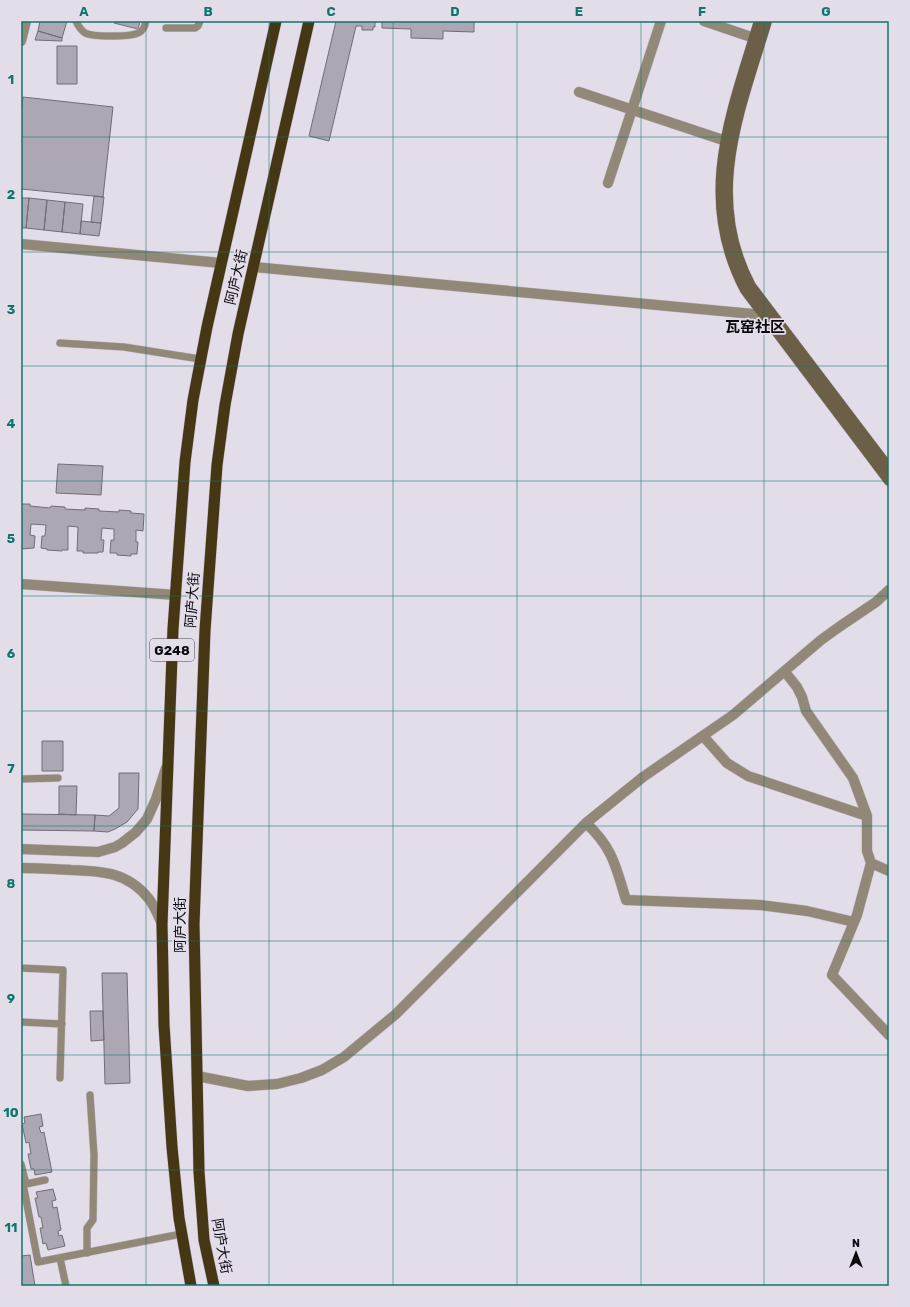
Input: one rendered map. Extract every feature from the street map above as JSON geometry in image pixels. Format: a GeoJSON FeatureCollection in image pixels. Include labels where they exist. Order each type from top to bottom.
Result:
{"type":"FeatureCollection","features":[{"type":"Feature","properties":{"kind":"highway","name":"G248"},"geometry":{"type":"LineString","coordinates":[[191,1286],[181,1234],[172,1147],[167,1076],[162,924],[176,595],[185,462],[200,359],[276,21]]}},
{"type":"Feature","properties":{"kind":"highway","name":"阿庐大街"},"geometry":{"type":"LineString","coordinates":[[214,1286],[204,1240],[201,1215],[194,924],[205,630],[217,465],[225,405],[238,334],[309,21]]}},
{"type":"Feature","properties":{"kind":"main road"},"geometry":{"type":"LineString","coordinates":[[759,21],[739,88],[722,159],[720,191],[721,218],[730,259],[744,290],[889,481]]}},
{"type":"Feature","properties":{"kind":"main road"},"geometry":{"type":"LineString","coordinates":[[767,21],[746,90],[729,160],[727,191],[729,223],[734,245],[743,272],[751,286],[889,468]]}},
{"type":"Feature","properties":{"kind":"street"},"geometry":{"type":"LineString","coordinates":[[21,41],[26,21]]}},
{"type":"Feature","properties":{"kind":"street"},"geometry":{"type":"LineString","coordinates":[[608,183],[661,21]]}},
{"type":"Feature","properties":{"kind":"street"},"geometry":{"type":"LineString","coordinates":[[704,21],[754,38]]}},
{"type":"Feature","properties":{"kind":"street"},"geometry":{"type":"LineString","coordinates":[[579,92],[726,141]]}},
{"type":"Feature","properties":{"kind":"street"},"geometry":{"type":"LineString","coordinates":[[21,244],[221,263]]}},
{"type":"Feature","properties":{"kind":"street"},"geometry":{"type":"LineString","coordinates":[[253,267],[764,315]]}},
{"type":"Feature","properties":{"kind":"street"},"geometry":{"type":"LineString","coordinates":[[21,584],[176,595]]}},
{"type":"Feature","properties":{"kind":"street"},"geometry":{"type":"LineString","coordinates":[[197,1076],[248,1086],[277,1084],[308,1076],[322,1070],[344,1057],[396,1014],[586,823],[643,777],[733,716],[838,626],[876,602],[889,590]]}},
{"type":"Feature","properties":{"kind":"street"},"geometry":{"type":"LineString","coordinates":[[784,672],[797,687],[806,711],[853,778],[867,816],[867,851],[871,863],[854,922],[832,975],[889,1035]]}},
{"type":"Feature","properties":{"kind":"street"},"geometry":{"type":"LineString","coordinates":[[703,736],[727,763],[748,776],[867,816]]}},
{"type":"Feature","properties":{"kind":"street"},"geometry":{"type":"LineString","coordinates":[[21,849],[98,852],[122,843],[130,838],[142,826],[152,809],[168,760]]}},
{"type":"Feature","properties":{"kind":"street"},"geometry":{"type":"LineString","coordinates":[[586,823],[601,839],[613,858],[626,900],[760,905],[807,911],[854,922]]}},
{"type":"Feature","properties":{"kind":"street"},"geometry":{"type":"LineString","coordinates":[[871,863],[889,871]]}},
{"type":"Feature","properties":{"kind":"street"},"geometry":{"type":"LineString","coordinates":[[21,868],[100,871],[118,876],[134,885],[148,898],[162,924]]}},
{"type":"Feature","properties":{"kind":"lane"},"geometry":{"type":"LineString","coordinates":[[76,21],[81,30],[90,35],[132,36],[145,27],[146,21]]}},
{"type":"Feature","properties":{"kind":"lane"},"geometry":{"type":"LineString","coordinates":[[166,28],[195,28],[198,26],[200,21]]}},
{"type":"Feature","properties":{"kind":"lane"},"geometry":{"type":"LineString","coordinates":[[60,343],[124,347],[200,359]]}},
{"type":"Feature","properties":{"kind":"lane"},"geometry":{"type":"LineString","coordinates":[[21,779],[58,778]]}},
{"type":"Feature","properties":{"kind":"lane"},"geometry":{"type":"LineString","coordinates":[[21,968],[63,970],[60,1078]]}},
{"type":"Feature","properties":{"kind":"lane"},"geometry":{"type":"LineString","coordinates":[[21,1022],[62,1024]]}},
{"type":"Feature","properties":{"kind":"lane"},"geometry":{"type":"LineString","coordinates":[[87,1253],[87,1228],[93,1220],[94,1155],[90,1095]]}},
{"type":"Feature","properties":{"kind":"lane"},"geometry":{"type":"LineString","coordinates":[[21,1164],[23,1184],[38,1262],[181,1234]]}},
{"type":"Feature","properties":{"kind":"lane"},"geometry":{"type":"LineString","coordinates":[[23,1184],[45,1180]]}},
{"type":"Feature","properties":{"kind":"lane"},"geometry":{"type":"LineString","coordinates":[[60,1258],[66,1286]]}},
{"type":"Feature","properties":{"kind":"building"},"geometry":{"type":"Polygon","coordinates":[[[40,21],[67,21],[62,38],[38,31],[40,21]]]}},
{"type":"Feature","properties":{"kind":"building"},"geometry":{"type":"Polygon","coordinates":[[[114,21],[140,21],[138,29],[114,23],[114,21]]]}},
{"type":"Feature","properties":{"kind":"building"},"geometry":{"type":"Polygon","coordinates":[[[336,21],[375,21],[375,27],[373,27],[373,30],[362,30],[362,26],[356,26],[329,141],[309,136],[336,21]]]}},
{"type":"Feature","properties":{"kind":"building"},"geometry":{"type":"Polygon","coordinates":[[[382,21],[474,21],[474,32],[443,31],[443,39],[411,38],[411,29],[382,28],[382,21]]]}},
{"type":"Feature","properties":{"kind":"building"},"geometry":{"type":"Polygon","coordinates":[[[38,31],[62,38],[62,41],[35,40],[38,31]]]}},
{"type":"Feature","properties":{"kind":"building"},"geometry":{"type":"Polygon","coordinates":[[[57,46],[77,46],[77,84],[57,84],[57,46]]]}},
{"type":"Feature","properties":{"kind":"building"},"geometry":{"type":"Polygon","coordinates":[[[23,97],[113,107],[103,197],[21,189],[21,115],[23,97]]]}},
{"type":"Feature","properties":{"kind":"building"},"geometry":{"type":"Polygon","coordinates":[[[94,196],[104,197],[101,223],[91,222],[94,196]]]}},
{"type":"Feature","properties":{"kind":"building"},"geometry":{"type":"Polygon","coordinates":[[[21,198],[29,198],[26,228],[21,228],[21,198]]]}},
{"type":"Feature","properties":{"kind":"building"},"geometry":{"type":"Polygon","coordinates":[[[29,198],[47,200],[44,230],[26,228],[29,198]]]}},
{"type":"Feature","properties":{"kind":"building"},"geometry":{"type":"Polygon","coordinates":[[[47,200],[65,202],[62,232],[44,230],[47,200]]]}},
{"type":"Feature","properties":{"kind":"building"},"geometry":{"type":"Polygon","coordinates":[[[65,202],[83,204],[80,234],[62,232],[65,202]]]}},
{"type":"Feature","properties":{"kind":"building"},"geometry":{"type":"Polygon","coordinates":[[[81,221],[101,223],[99,236],[80,234],[81,221]]]}},
{"type":"Feature","properties":{"kind":"building"},"geometry":{"type":"Polygon","coordinates":[[[58,464],[103,466],[101,495],[56,493],[58,464]]]}},
{"type":"Feature","properties":{"kind":"building"},"geometry":{"type":"Polygon","coordinates":[[[21,504],[30,504],[30,506],[50,508],[51,506],[65,507],[65,509],[85,510],[85,508],[99,509],[99,511],[119,512],[119,510],[144,514],[143,531],[136,530],[136,542],[138,542],[137,554],[131,554],[131,556],[110,553],[111,540],[114,540],[114,529],[102,528],[101,540],[104,540],[103,552],[83,553],[83,551],[77,551],[78,527],[68,526],[68,550],[47,550],[41,548],[42,536],[45,536],[46,525],[31,524],[30,535],[35,536],[34,548],[21,549],[21,504]]]}},
{"type":"Feature","properties":{"kind":"building"},"geometry":{"type":"Polygon","coordinates":[[[42,741],[63,741],[63,771],[42,771],[42,741]]]}},
{"type":"Feature","properties":{"kind":"building"},"geometry":{"type":"Polygon","coordinates":[[[119,773],[139,773],[138,809],[127,822],[115,829],[108,832],[94,831],[95,815],[109,816],[119,808],[119,773]]]}},
{"type":"Feature","properties":{"kind":"building"},"geometry":{"type":"Polygon","coordinates":[[[59,786],[77,786],[76,815],[59,814],[59,786]]]}},
{"type":"Feature","properties":{"kind":"building"},"geometry":{"type":"Polygon","coordinates":[[[21,814],[95,815],[94,831],[21,830],[21,814]]]}},
{"type":"Feature","properties":{"kind":"building"},"geometry":{"type":"Polygon","coordinates":[[[102,973],[127,973],[130,1083],[105,1084],[102,973]]]}},
{"type":"Feature","properties":{"kind":"building"},"geometry":{"type":"Polygon","coordinates":[[[90,1011],[103,1011],[104,1040],[91,1041],[90,1011]]]}},
{"type":"Feature","properties":{"kind":"building"},"geometry":{"type":"Polygon","coordinates":[[[41,1114],[43,1126],[39,1127],[41,1133],[44,1132],[52,1172],[35,1175],[34,1169],[31,1169],[28,1154],[31,1154],[29,1142],[26,1143],[22,1124],[25,1123],[24,1117],[41,1114]]]}},
{"type":"Feature","properties":{"kind":"building"},"geometry":{"type":"Polygon","coordinates":[[[53,1189],[56,1200],[52,1201],[53,1208],[57,1207],[61,1230],[58,1231],[59,1236],[62,1235],[65,1246],[48,1250],[46,1243],[43,1244],[40,1228],[43,1228],[35,1198],[38,1198],[36,1192],[53,1189]]]}},
{"type":"Feature","properties":{"kind":"building"},"geometry":{"type":"Polygon","coordinates":[[[30,1255],[35,1286],[21,1286],[21,1256],[30,1255]]]}},
{"type":"Feature","properties":{"kind":"district","name":"瓦窑社区"},"geometry":{"type":"Point","coordinates":[755,327]}}]}
